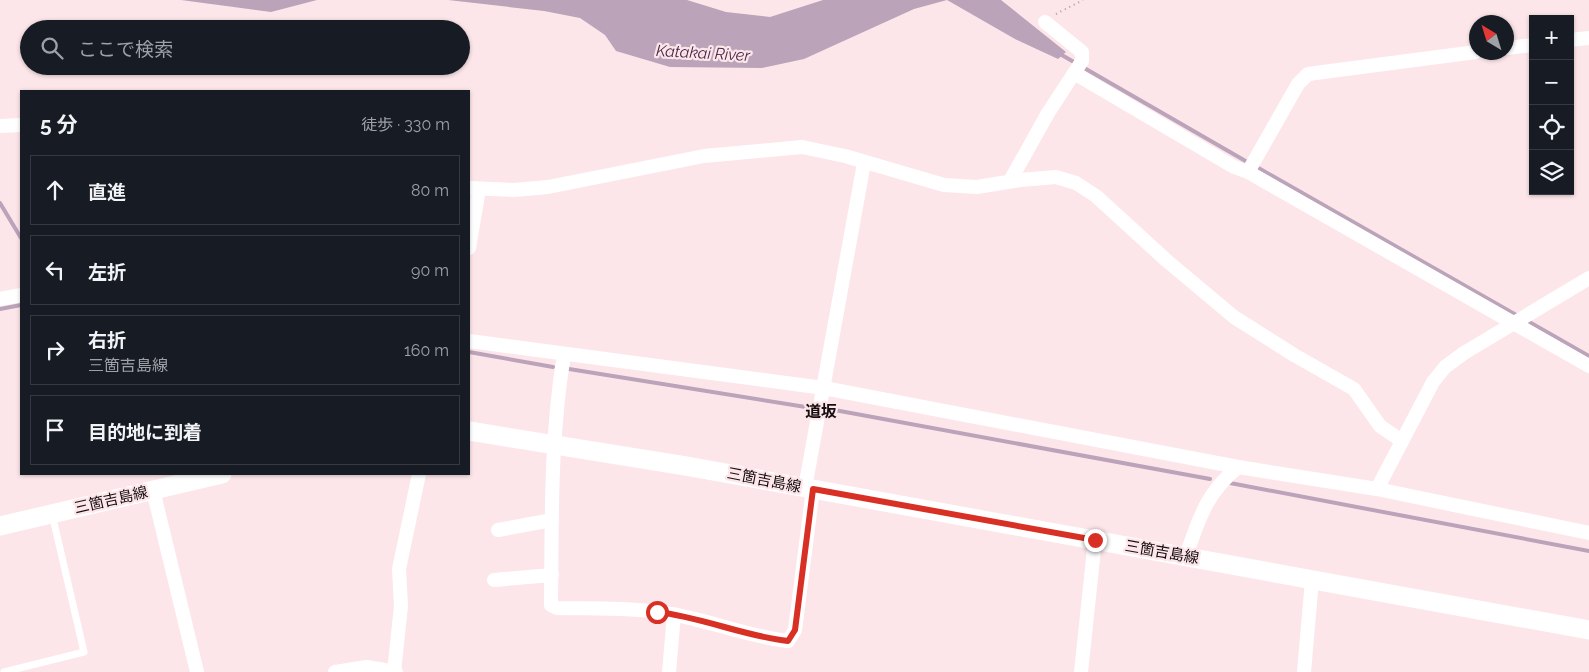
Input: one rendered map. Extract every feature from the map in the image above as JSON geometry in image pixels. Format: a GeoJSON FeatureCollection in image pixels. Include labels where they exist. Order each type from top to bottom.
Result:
{"type":"FeatureCollection","features":[{"type":"Feature","properties":{"kind":"main road","name":"三箇吉島線"},"geometry":{"type":"LineString","coordinates":[[470,431],[554,443],[809,488],[1589,630]]}},
{"type":"Feature","properties":{"kind":"main road","name":"三箇吉島線"},"geometry":{"type":"LineString","coordinates":[[0,526],[218,475]]}},
{"type":"Feature","properties":{"kind":"street"},"geometry":{"type":"LineString","coordinates":[[1010,181],[1048,113],[1077,69],[1082,52],[1045,22]]}},
{"type":"Feature","properties":{"kind":"street"},"geometry":{"type":"LineString","coordinates":[[1574,40],[1589,38]]}},
{"type":"Feature","properties":{"kind":"street"},"geometry":{"type":"LineString","coordinates":[[1514,47],[1529,45]]}},
{"type":"Feature","properties":{"kind":"street"},"geometry":{"type":"LineString","coordinates":[[1248,172],[1298,84],[1308,74],[1469,53]]}},
{"type":"Feature","properties":{"kind":"street"},"geometry":{"type":"LineString","coordinates":[[1077,69],[1234,167],[1248,172],[1589,366]]}},
{"type":"Feature","properties":{"kind":"street"},"geometry":{"type":"LineString","coordinates":[[0,126],[20,125]]}},
{"type":"Feature","properties":{"kind":"street"},"geometry":{"type":"LineString","coordinates":[[470,236],[474,189],[514,190],[548,187],[704,156],[802,147],[944,185],[977,187],[1010,181],[1056,177],[1076,183],[1096,196],[1166,260],[1234,316],[1294,355],[1354,390],[1380,426],[1402,441]]}},
{"type":"Feature","properties":{"kind":"street"},"geometry":{"type":"LineString","coordinates":[[564,355],[557,396],[554,443],[552,605],[558,608],[674,614],[719,624],[764,638],[788,641],[795,630],[818,416],[864,163]]}},
{"type":"Feature","properties":{"kind":"street"},"geometry":{"type":"LineString","coordinates":[[1377,489],[1433,382],[1446,367],[1464,353],[1589,278]]}},
{"type":"Feature","properties":{"kind":"street"},"geometry":{"type":"LineString","coordinates":[[0,299],[20,295]]}},
{"type":"Feature","properties":{"kind":"street"},"geometry":{"type":"LineString","coordinates":[[470,341],[564,355],[706,371],[822,394],[1238,467],[1377,489],[1589,533]]}},
{"type":"Feature","properties":{"kind":"street"},"geometry":{"type":"LineString","coordinates":[[1186,556],[1200,514],[1210,494],[1238,467]]}},
{"type":"Feature","properties":{"kind":"street"},"geometry":{"type":"LineString","coordinates":[[335,672],[367,667],[395,672],[402,606],[398,569],[419,475]]}},
{"type":"Feature","properties":{"kind":"street"},"geometry":{"type":"LineString","coordinates":[[154,490],[197,672]]}},
{"type":"Feature","properties":{"kind":"street"},"geometry":{"type":"LineString","coordinates":[[498,530],[552,520]]}},
{"type":"Feature","properties":{"kind":"street"},"geometry":{"type":"LineString","coordinates":[[1081,672],[1095,540]]}},
{"type":"Feature","properties":{"kind":"street"},"geometry":{"type":"LineString","coordinates":[[494,580],[552,575]]}},
{"type":"Feature","properties":{"kind":"street"},"geometry":{"type":"LineString","coordinates":[[1304,672],[1312,580]]}},
{"type":"Feature","properties":{"kind":"street"},"geometry":{"type":"LineString","coordinates":[[669,672],[674,614]]}},
{"type":"Feature","properties":{"kind":"lane"},"geometry":{"type":"LineString","coordinates":[[4,672],[84,652],[52,514]]}},
{"type":"Feature","properties":{"kind":"path"},"geometry":{"type":"LineString","coordinates":[[1045,22],[1083,0]]}},
{"type":"Feature","properties":{"kind":"water"},"geometry":{"type":"Polygon","coordinates":[[[181,0],[317,0],[271,12],[181,0]]]}},
{"type":"Feature","properties":{"kind":"water","name":"Katakai River"},"geometry":{"type":"Polygon","coordinates":[[[448,0],[687,0],[726,12],[770,17],[823,0],[947,0],[914,9],[804,59],[762,68],[670,67],[616,51],[605,35],[580,18],[544,11],[448,0]]]}},
{"type":"Feature","properties":{"kind":"water"},"geometry":{"type":"Polygon","coordinates":[[[947,0],[1001,0],[1066,52],[1058,59],[1015,39],[947,0]]]}},
{"type":"Feature","properties":{"kind":"waterway"},"geometry":{"type":"LineString","coordinates":[[1060,54],[1249,163]]}},
{"type":"Feature","properties":{"kind":"waterway"},"geometry":{"type":"LineString","coordinates":[[1255,166],[1518,316]]}},
{"type":"Feature","properties":{"kind":"waterway"},"geometry":{"type":"LineString","coordinates":[[0,203],[20,236]]}},
{"type":"Feature","properties":{"kind":"waterway"},"geometry":{"type":"LineString","coordinates":[[0,309],[20,305]]}},
{"type":"Feature","properties":{"kind":"waterway"},"geometry":{"type":"LineString","coordinates":[[1524,319],[1589,356]]}},
{"type":"Feature","properties":{"kind":"waterway"},"geometry":{"type":"LineString","coordinates":[[470,352],[553,367]]}},
{"type":"Feature","properties":{"kind":"waterway"},"geometry":{"type":"LineString","coordinates":[[569,369],[812,408]]}},
{"type":"Feature","properties":{"kind":"waterway"},"geometry":{"type":"LineString","coordinates":[[829,409],[1210,479]]}},
{"type":"Feature","properties":{"kind":"waterway"},"geometry":{"type":"LineString","coordinates":[[1230,483],[1589,551]]}},
{"type":"Feature","properties":{"kind":"district","name":"道坂"},"geometry":{"type":"Point","coordinates":[821,411]}},
{"type":"Feature","properties":{"kind":"route"},"geometry":{"type":"LineString","coordinates":[[657,612],[719,624],[764,638],[788,641],[795,630],[813,489],[1095,540]]}}]}
